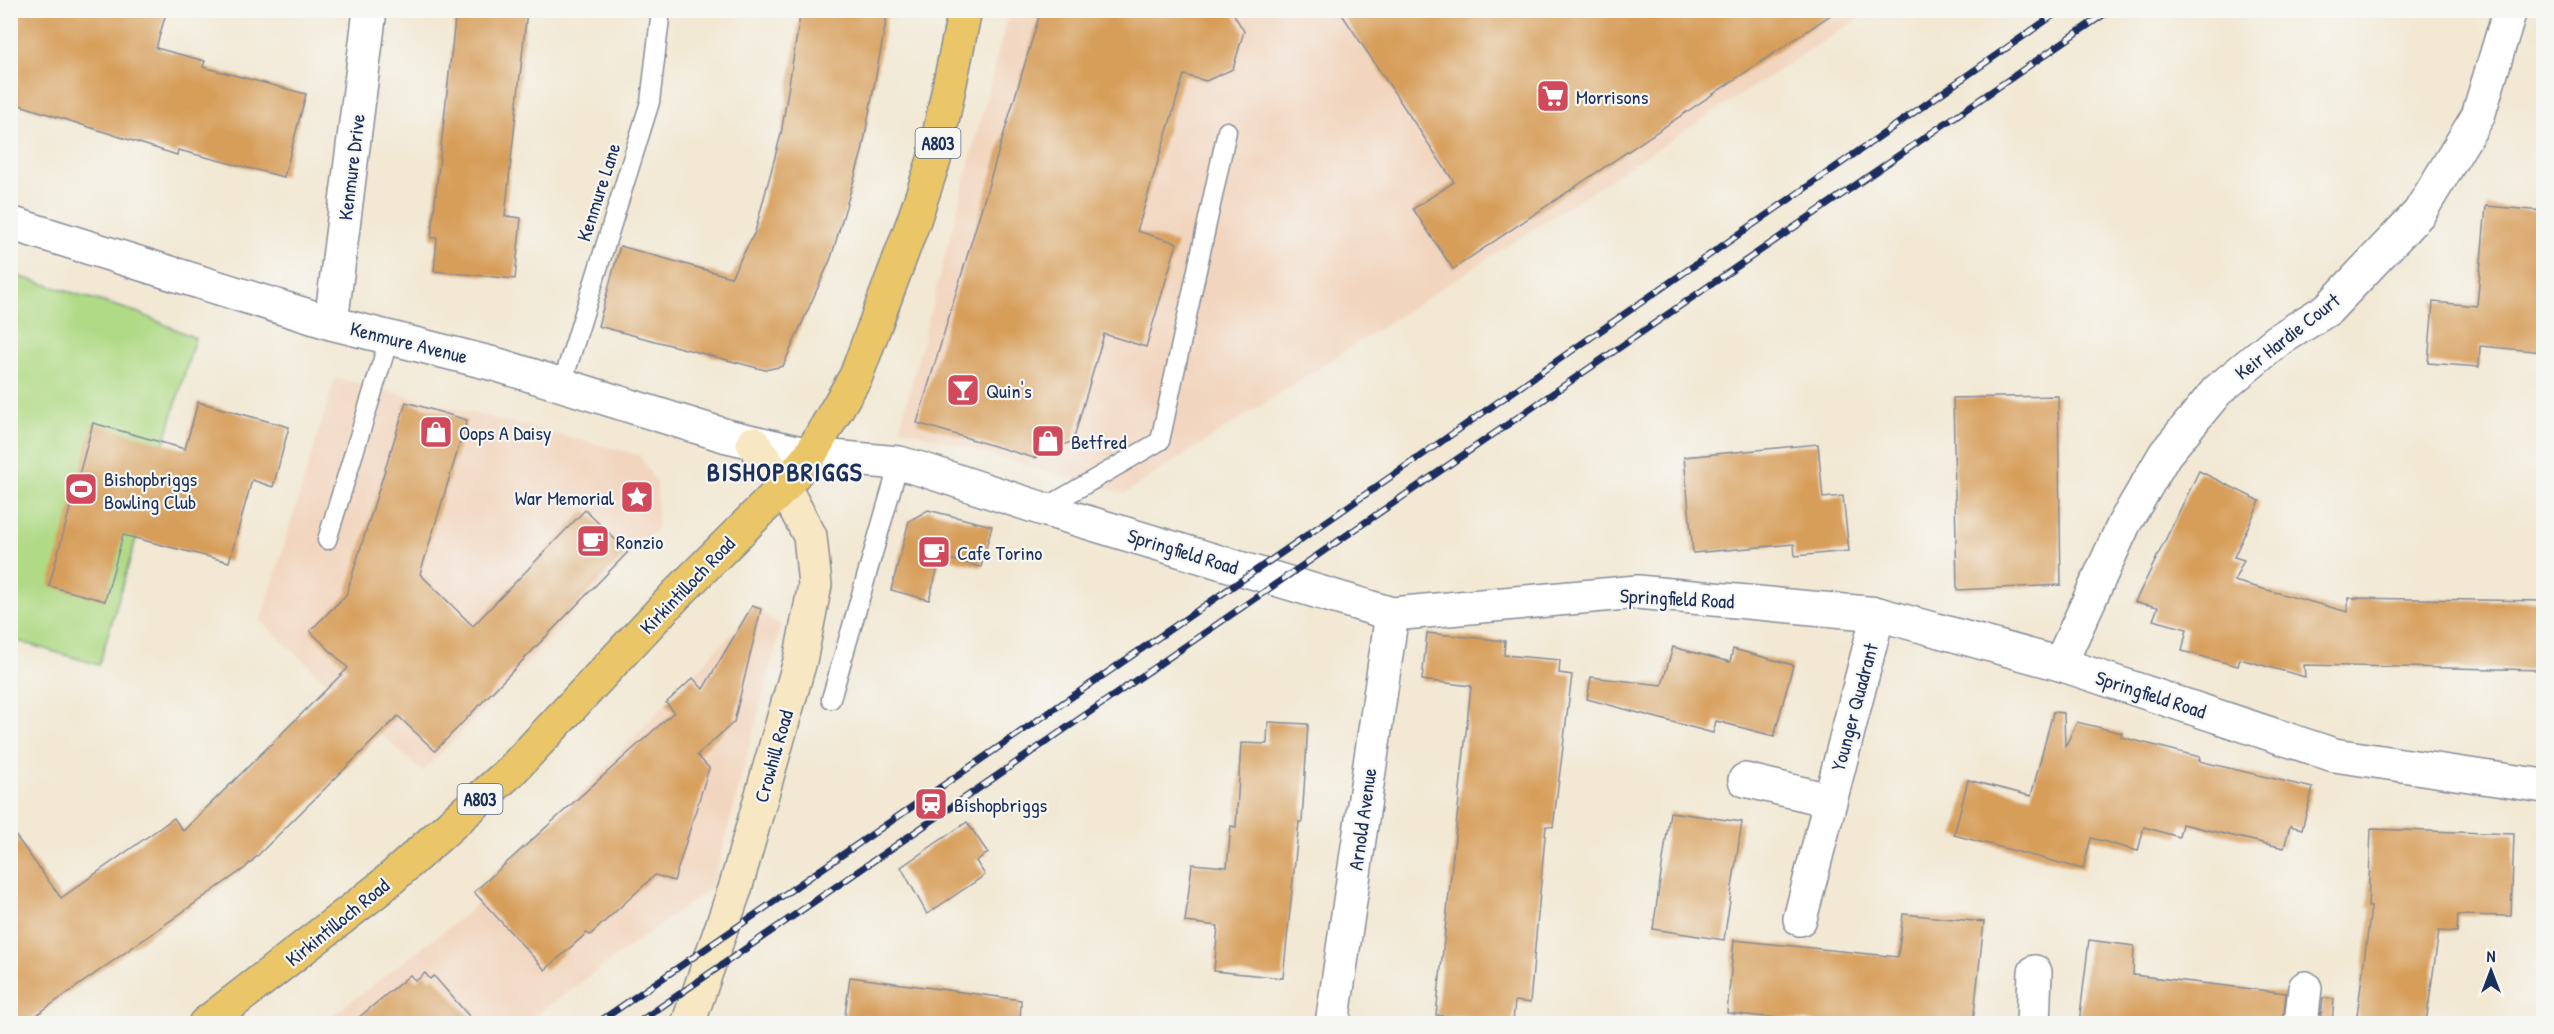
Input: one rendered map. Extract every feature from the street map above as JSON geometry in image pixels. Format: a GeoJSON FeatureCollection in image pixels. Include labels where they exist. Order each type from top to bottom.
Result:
{"type":"FeatureCollection","features":[{"type":"Feature","properties":{"kind":"main road","name":"Kirkintilloch Road"},"geometry":{"type":"LineString","coordinates":[[205,1023],[379,889],[477,803],[511,771],[677,594],[784,487],[810,455],[856,376],[914,220],[934,160],[965,10]]}},
{"type":"Feature","properties":{"kind":"street","name":"Kenmure Drive"},"geometry":{"type":"LineString","coordinates":[[331,323],[370,10]]}},
{"type":"Feature","properties":{"kind":"street","name":"Keir Hardie Court"},"geometry":{"type":"LineString","coordinates":[[2060,664],[2124,524],[2165,454],[2217,391],[2277,341],[2328,309],[2419,213],[2478,116],[2510,10]]}},
{"type":"Feature","properties":{"kind":"street","name":"Kenmure Avenue"},"geometry":{"type":"LineString","coordinates":[[10,223],[331,323],[390,336],[562,384],[753,443],[810,455]]}},
{"type":"Feature","properties":{"kind":"street","name":"Crowhill Road"},"geometry":{"type":"LineString","coordinates":[[688,1023],[742,866],[800,661],[815,585],[815,562],[810,536],[784,487],[753,443]]}},
{"type":"Feature","properties":{"kind":"street","name":"Springfield Road"},"geometry":{"type":"LineString","coordinates":[[810,455],[899,463],[1043,509],[1392,614],[1637,592],[1878,614],[2060,664],[2334,755],[2544,786]]}},
{"type":"Feature","properties":{"kind":"street","name":"Arnold Avenue"},"geometry":{"type":"LineString","coordinates":[[1332,1023],[1392,614]]}},
{"type":"Feature","properties":{"kind":"street","name":"Younger Quadrant"},"geometry":{"type":"LineString","coordinates":[[1800,919],[1878,614]]}},
{"type":"Feature","properties":{"kind":"street"},"geometry":{"type":"LineString","coordinates":[[1745,780],[1829,800]]}},
{"type":"Feature","properties":{"kind":"street"},"geometry":{"type":"LineString","coordinates":[[2032,1023],[2035,972]]}},
{"type":"Feature","properties":{"kind":"street"},"geometry":{"type":"LineString","coordinates":[[2301,1023],[2304,988]]}},
{"type":"Feature","properties":{"kind":"lane","name":"Kenmure Lane"},"geometry":{"type":"LineString","coordinates":[[562,384],[650,102],[662,10]]}},
{"type":"Feature","properties":{"kind":"lane"},"geometry":{"type":"LineString","coordinates":[[1043,509],[1160,441],[1227,131]]}},
{"type":"Feature","properties":{"kind":"lane"},"geometry":{"type":"LineString","coordinates":[[327,540],[390,336]]}},
{"type":"Feature","properties":{"kind":"lane"},"geometry":{"type":"LineString","coordinates":[[831,699],[899,463]]}},
{"type":"Feature","properties":{"kind":"shaded area"},"geometry":{"type":"Polygon","coordinates":[[[1009,11],[1870,11],[1124,494],[900,428],[1009,11]]]}},
{"type":"Feature","properties":{"kind":"shaded area"},"geometry":{"type":"Polygon","coordinates":[[[335,378],[639,455],[657,483],[657,529],[422,772],[261,621],[335,378]]]}},
{"type":"Feature","properties":{"kind":"shaded area"},"geometry":{"type":"Polygon","coordinates":[[[756,608],[781,626],[713,886],[525,1023],[321,1024],[468,913],[756,608]]]}},
{"type":"Feature","properties":{"kind":"green space","name":"Bishopbriggs Bowling Club"},"geometry":{"type":"Polygon","coordinates":[[[11,274],[139,313],[195,338],[99,665],[11,639],[11,274]]]}},
{"type":"Feature","properties":{"kind":"building"},"geometry":{"type":"Polygon","coordinates":[[[10,10],[167,10],[156,48],[205,61],[203,67],[306,94],[284,177],[178,150],[177,155],[10,102],[10,10]]]}},
{"type":"Feature","properties":{"kind":"building"},"geometry":{"type":"Polygon","coordinates":[[[456,10],[527,10],[505,216],[521,218],[515,279],[434,271],[437,238],[431,238],[456,10]]]}},
{"type":"Feature","properties":{"kind":"building"},"geometry":{"type":"Polygon","coordinates":[[[801,10],[888,10],[862,152],[831,258],[783,366],[765,370],[598,326],[620,246],[731,277],[755,232],[781,134],[801,10]]]}},
{"type":"Feature","properties":{"kind":"building"},"geometry":{"type":"Polygon","coordinates":[[[1041,10],[1231,10],[1244,31],[1233,69],[1206,81],[1184,75],[1137,231],[1177,243],[1146,347],[1104,334],[1073,441],[1034,458],[917,423],[1041,10]]]}},
{"type":"Feature","properties":{"kind":"building","name":"Morrisons"},"geometry":{"type":"Polygon","coordinates":[[[1339,10],[1838,10],[1453,269],[1413,209],[1454,182],[1339,10]]]}},
{"type":"Feature","properties":{"kind":"building"},"geometry":{"type":"Polygon","coordinates":[[[2486,206],[2544,211],[2544,352],[2480,346],[2479,367],[2428,363],[2433,302],[2477,306],[2486,206]]]}},
{"type":"Feature","properties":{"kind":"building"},"geometry":{"type":"Polygon","coordinates":[[[2058,396],[2061,585],[1957,590],[1953,398],[2058,396]]]}},
{"type":"Feature","properties":{"kind":"building"},"geometry":{"type":"Polygon","coordinates":[[[198,402],[289,427],[273,487],[252,480],[229,562],[123,535],[105,601],[49,586],[93,423],[185,449],[198,402]]]}},
{"type":"Feature","properties":{"kind":"building"},"geometry":{"type":"Polygon","coordinates":[[[406,402],[467,420],[420,574],[473,626],[585,510],[628,552],[435,751],[398,716],[245,868],[25,1023],[10,1023],[10,828],[61,898],[174,818],[183,831],[348,668],[310,631],[346,595],[406,402]]]}},
{"type":"Feature","properties":{"kind":"building"},"geometry":{"type":"Polygon","coordinates":[[[1818,444],[1823,498],[1843,496],[1849,551],[1795,556],[1794,544],[1693,553],[1684,457],[1818,444]]]}},
{"type":"Feature","properties":{"kind":"building"},"geometry":{"type":"Polygon","coordinates":[[[2199,471],[2260,501],[2234,557],[2244,560],[2234,581],[2348,612],[2348,598],[2544,601],[2544,670],[2304,665],[2305,677],[2240,659],[2238,666],[2182,651],[2187,629],[2153,620],[2158,607],[2135,602],[2199,471]]]}},
{"type":"Feature","properties":{"kind":"building"},"geometry":{"type":"Polygon","coordinates":[[[928,510],[992,526],[981,567],[941,557],[929,600],[891,590],[909,521],[928,510]]]}},
{"type":"Feature","properties":{"kind":"building"},"geometry":{"type":"Polygon","coordinates":[[[752,606],[761,609],[734,722],[697,755],[709,768],[674,881],[655,875],[590,935],[587,933],[545,970],[474,892],[674,712],[666,703],[693,678],[703,689],[752,606]]]}},
{"type":"Feature","properties":{"kind":"building"},"geometry":{"type":"Polygon","coordinates":[[[1427,633],[1505,641],[1504,655],[1560,660],[1559,673],[1572,675],[1553,827],[1546,826],[1530,1003],[1515,1001],[1513,1022],[1436,1015],[1471,686],[1422,680],[1427,633]]]}},
{"type":"Feature","properties":{"kind":"building"},"geometry":{"type":"Polygon","coordinates":[[[1673,647],[1730,662],[1733,649],[1793,665],[1774,736],[1716,721],[1713,733],[1587,699],[1591,677],[1662,685],[1673,647]]]}},
{"type":"Feature","properties":{"kind":"building"},"geometry":{"type":"Polygon","coordinates":[[[2053,712],[2064,713],[2065,747],[2077,722],[2122,733],[2121,737],[2200,757],[2199,761],[2313,788],[2302,829],[2290,826],[2284,848],[2182,824],[2179,837],[2144,827],[2138,851],[2091,838],[2083,869],[1954,835],[1968,780],[2031,796],[2053,712]]]}},
{"type":"Feature","properties":{"kind":"building"},"geometry":{"type":"Polygon","coordinates":[[[1268,722],[1308,724],[1302,822],[1299,822],[1283,978],[1214,971],[1218,926],[1185,922],[1192,864],[1227,867],[1231,826],[1236,827],[1241,743],[1267,744],[1268,722]]]}},
{"type":"Feature","properties":{"kind":"building"},"geometry":{"type":"Polygon","coordinates":[[[1670,812],[1742,822],[1724,940],[1653,929],[1670,812]]]}},
{"type":"Feature","properties":{"kind":"building"},"geometry":{"type":"Polygon","coordinates":[[[967,822],[988,853],[976,861],[985,875],[927,914],[901,867],[967,822]]]}},
{"type":"Feature","properties":{"kind":"building"},"geometry":{"type":"Polygon","coordinates":[[[2371,829],[2514,834],[2511,916],[2458,915],[2457,932],[2439,931],[2426,1023],[2356,1023],[2371,907],[2368,907],[2371,829]]]}},
{"type":"Feature","properties":{"kind":"building"},"geometry":{"type":"Polygon","coordinates":[[[1903,914],[1984,922],[1973,1023],[1827,1023],[1727,1013],[1734,940],[1898,957],[1903,914]]]}},
{"type":"Feature","properties":{"kind":"building"},"geometry":{"type":"Polygon","coordinates":[[[2089,940],[2134,946],[2133,975],[2286,993],[2283,1023],[2079,1023],[2089,940]]]}},
{"type":"Feature","properties":{"kind":"building"},"geometry":{"type":"Polygon","coordinates":[[[425,973],[430,979],[434,976],[475,1023],[352,1023],[410,975],[416,981],[425,973]]]}},
{"type":"Feature","properties":{"kind":"building"},"geometry":{"type":"Polygon","coordinates":[[[850,977],[1021,1000],[1020,1023],[844,1023],[850,977]]]}},
{"type":"Feature","properties":{"kind":"building"},"geometry":{"type":"Polygon","coordinates":[[[2323,998],[2334,999],[2332,1023],[2320,1023],[2323,998]]]}},
{"type":"Feature","properties":{"kind":"railway"},"geometry":{"type":"LineString","coordinates":[[596,1024],[1287,549],[2061,10]]}},
{"type":"Feature","properties":{"kind":"railway"},"geometry":{"type":"LineString","coordinates":[[636,1024],[2110,10]]}},
{"type":"Feature","properties":{"kind":"place","name":"Morrisons"},"geometry":{"type":"Point","coordinates":[1553,96]}},
{"type":"Feature","properties":{"kind":"place","name":"Quin's"},"geometry":{"type":"Point","coordinates":[963,390]}},
{"type":"Feature","properties":{"kind":"place","name":"Oops A Daisy"},"geometry":{"type":"Point","coordinates":[436,432]}},
{"type":"Feature","properties":{"kind":"place","name":"Betfred"},"geometry":{"type":"Point","coordinates":[1048,441]}},
{"type":"Feature","properties":{"kind":"place","name":"Bishopbriggs Bowling Club"},"geometry":{"type":"Point","coordinates":[81,489]}},
{"type":"Feature","properties":{"kind":"place","name":"War Memorial"},"geometry":{"type":"Point","coordinates":[637,497]}},
{"type":"Feature","properties":{"kind":"place","name":"Ronzio"},"geometry":{"type":"Point","coordinates":[593,541]}},
{"type":"Feature","properties":{"kind":"place","name":"Cafe Torino"},"geometry":{"type":"Point","coordinates":[934,552]}},
{"type":"Feature","properties":{"kind":"place","name":"Bishopbriggs"},"geometry":{"type":"Point","coordinates":[931,804]}},
{"type":"Feature","properties":{"kind":"district","name":"BISHOPBRIGGS"},"geometry":{"type":"Point","coordinates":[785,471]}}]}
